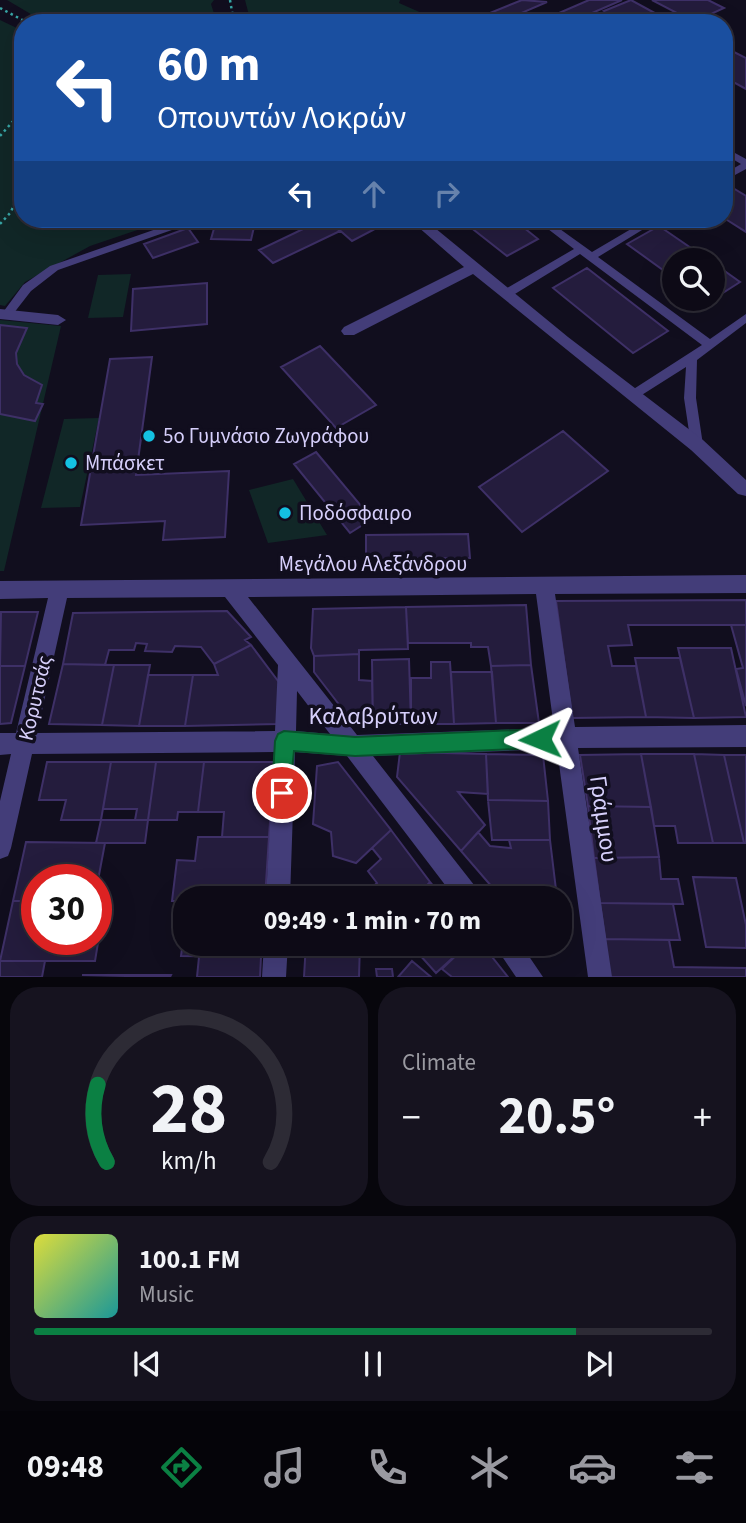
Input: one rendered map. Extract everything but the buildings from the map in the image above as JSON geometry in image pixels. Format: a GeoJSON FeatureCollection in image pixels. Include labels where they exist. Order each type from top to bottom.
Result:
{"type":"FeatureCollection","features":[{"type":"Feature","properties":{"kind":"street"},"geometry":{"type":"LineString","coordinates":[[426,228],[697,445],[745,491]]}},
{"type":"Feature","properties":{"kind":"street"},"geometry":{"type":"LineString","coordinates":[[349,331],[474,268]]}},
{"type":"Feature","properties":{"kind":"street"},"geometry":{"type":"LineString","coordinates":[[3,314],[58,320]]}},
{"type":"Feature","properties":{"kind":"street","name":"Μεγάλου Αλεξάνδρου"},"geometry":{"type":"LineString","coordinates":[[0,590],[746,584]]}},
{"type":"Feature","properties":{"kind":"street","name":"Γράμμου"},"geometry":{"type":"LineString","coordinates":[[544,585],[600,977]]}},
{"type":"Feature","properties":{"kind":"street"},"geometry":{"type":"LineString","coordinates":[[230,588],[461,886]]}},
{"type":"Feature","properties":{"kind":"street","name":"Κορυτσάς"},"geometry":{"type":"LineString","coordinates":[[0,848],[60,589]]}},
{"type":"Feature","properties":{"kind":"street"},"geometry":{"type":"LineString","coordinates":[[278,886],[288,661]]}},
{"type":"Feature","properties":{"kind":"street","name":"Καλαβρύτων"},"geometry":{"type":"LineString","coordinates":[[0,744],[284,741],[355,746],[566,738],[746,736]]}},
{"type":"Feature","properties":{"kind":"street"},"geometry":{"type":"LineString","coordinates":[[274,977],[275,956]]}},
{"type":"Feature","properties":{"kind":"street"},"geometry":{"type":"LineString","coordinates":[[515,956],[531,977]]}},
{"type":"Feature","properties":{"kind":"lane"},"geometry":{"type":"LineString","coordinates":[[3,314],[27,288],[54,268],[168,228]]}},
{"type":"Feature","properties":{"kind":"lane"},"geometry":{"type":"LineString","coordinates":[[552,228],[710,345]]}},
{"type":"Feature","properties":{"kind":"lane"},"geometry":{"type":"LineString","coordinates":[[591,257],[640,228]]}},
{"type":"Feature","properties":{"kind":"lane"},"geometry":{"type":"LineString","coordinates":[[506,294],[580,249]]}},
{"type":"Feature","properties":{"kind":"lane"},"geometry":{"type":"LineString","coordinates":[[633,395],[692,358],[746,318]]}},
{"type":"Feature","properties":{"kind":"lane"},"geometry":{"type":"LineString","coordinates":[[692,358],[690,398],[697,445]]}},
{"type":"Feature","properties":{"kind":"path"},"geometry":{"type":"LineString","coordinates":[[0,136],[14,123]]}},
{"type":"Feature","properties":{"kind":"path"},"geometry":{"type":"LineString","coordinates":[[0,224],[14,202]]}},
{"type":"Feature","properties":{"kind":"green space"},"geometry":{"type":"Polygon","coordinates":[[[7,0],[214,0],[211,4],[214,14],[31,14],[7,0]]]}},
{"type":"Feature","properties":{"kind":"green space"},"geometry":{"type":"Polygon","coordinates":[[[245,0],[400,0],[399,3],[424,14],[249,14],[245,0]]]}},
{"type":"Feature","properties":{"kind":"green space"},"geometry":{"type":"Polygon","coordinates":[[[0,20],[14,27],[14,228],[143,228],[90,246],[25,282],[5,306],[0,305],[0,20]]]}},
{"type":"Feature","properties":{"kind":"green space"},"geometry":{"type":"Polygon","coordinates":[[[131,274],[123,317],[88,318],[98,275],[131,274]]]}},
{"type":"Feature","properties":{"kind":"green space"},"geometry":{"type":"Polygon","coordinates":[[[0,320],[61,326],[4,571],[0,571],[0,320]]]}},
{"type":"Feature","properties":{"kind":"green space","name":"Μπάσκετ"},"geometry":{"type":"Polygon","coordinates":[[[99,418],[80,507],[41,508],[64,419],[99,418]]]}},
{"type":"Feature","properties":{"kind":"green space","name":"Ποδόσφαιρο"},"geometry":{"type":"Polygon","coordinates":[[[293,479],[327,535],[268,543],[249,490],[293,479]]]}},
{"type":"Feature","properties":{"kind":"place","name":"5ο Γυμνάσιο Ζωγράφου"},"geometry":{"type":"Point","coordinates":[149,436]}},
{"type":"Feature","properties":{"kind":"place","name":"Μπάσκετ"},"geometry":{"type":"Point","coordinates":[71,463]}},
{"type":"Feature","properties":{"kind":"place","name":"Ποδόσφαιρο"},"geometry":{"type":"Point","coordinates":[285,513]}},
{"type":"Feature","properties":{"kind":"route"},"geometry":{"type":"LineString","coordinates":[[282,793],[284,741],[355,746],[540,739]]}}]}
